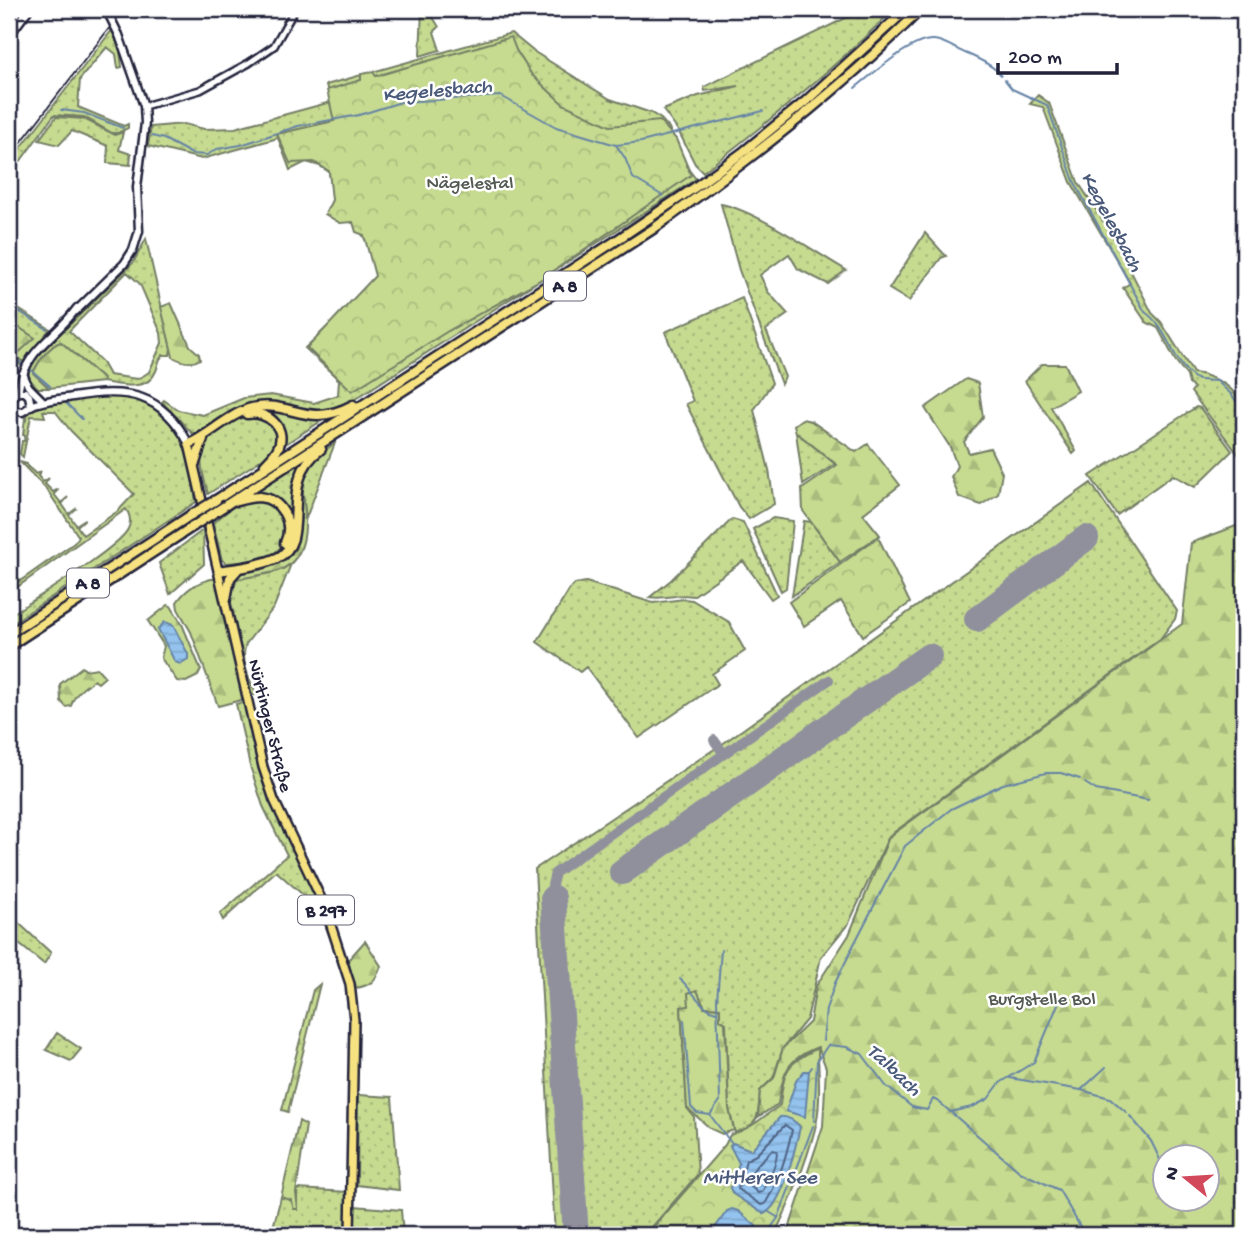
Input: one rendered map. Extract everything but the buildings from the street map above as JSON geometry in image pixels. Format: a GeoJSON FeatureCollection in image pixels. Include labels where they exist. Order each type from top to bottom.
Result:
{"type":"FeatureCollection","features":[{"type":"Feature","properties":{"kind":"highway","name":"A 8"},"geometry":{"type":"LineString","coordinates":[[9,634],[574,269],[694,188],[806,101],[907,9]]}},
{"type":"Feature","properties":{"kind":"highway","name":"A 8"},"geometry":{"type":"LineString","coordinates":[[9,646],[653,229],[719,182],[816,106],[921,9]]}},
{"type":"Feature","properties":{"kind":"highway"},"geometry":{"type":"LineString","coordinates":[[189,444],[248,409],[264,407],[325,416],[354,405],[360,407]]}},
{"type":"Feature","properties":{"kind":"highway"},"geometry":{"type":"LineString","coordinates":[[237,416],[253,413],[264,415],[274,421],[279,431],[278,450],[257,473]]}},
{"type":"Feature","properties":{"kind":"highway"},"geometry":{"type":"LineString","coordinates":[[195,463],[203,438]]}},
{"type":"Feature","properties":{"kind":"highway"},"geometry":{"type":"LineString","coordinates":[[219,571],[241,568],[282,555],[290,544],[296,527],[297,483],[307,463],[324,447],[329,438]]}},
{"type":"Feature","properties":{"kind":"highway"},"geometry":{"type":"LineString","coordinates":[[226,505],[260,497],[271,500],[282,510],[288,522],[288,535],[284,546],[269,560]]}},
{"type":"Feature","properties":{"kind":"highway"},"geometry":{"type":"LineString","coordinates":[[226,598],[230,578],[241,568]]}},
{"type":"Feature","properties":{"kind":"main road"},"geometry":{"type":"LineString","coordinates":[[9,36],[29,9]]}},
{"type":"Feature","properties":{"kind":"main road"},"geometry":{"type":"LineString","coordinates":[[21,392],[23,373],[28,360],[124,264],[136,244],[140,223],[137,187],[144,135],[144,106],[119,35],[106,9]]}},
{"type":"Feature","properties":{"kind":"main road"},"geometry":{"type":"LineString","coordinates":[[23,373],[28,386],[47,401]]}},
{"type":"Feature","properties":{"kind":"main road","name":"Nürtinger Straße"},"geometry":{"type":"LineString","coordinates":[[47,401],[104,391],[121,391],[146,399],[166,412],[179,426],[189,444],[268,784],[325,907],[350,984],[354,1041],[350,1235]]}},
{"type":"Feature","properties":{"kind":"main road"},"geometry":{"type":"LineString","coordinates":[[21,392],[31,402]]}},
{"type":"Feature","properties":{"kind":"main road"},"geometry":{"type":"LineString","coordinates":[[21,392],[12,396],[10,406],[22,412],[31,402],[47,401]]}},
{"type":"Feature","properties":{"kind":"street"},"geometry":{"type":"LineString","coordinates":[[144,106],[200,90],[249,63],[278,41],[295,9]]}},
{"type":"Feature","properties":{"kind":"green space"},"geometry":{"type":"Polygon","coordinates":[[[422,9],[428,9],[439,27],[434,32],[440,50],[420,56],[422,9]]]}},
{"type":"Feature","properties":{"kind":"green space"},"geometry":{"type":"Polygon","coordinates":[[[864,9],[894,9],[825,73],[728,153],[703,172],[695,164],[679,132],[663,110],[698,96],[739,86],[705,91],[704,87],[864,9]]]}},
{"type":"Feature","properties":{"kind":"green space"},"geometry":{"type":"Polygon","coordinates":[[[112,30],[120,51],[122,67],[118,68],[116,54],[107,47],[80,79],[78,107],[124,126],[128,124],[128,128],[112,133],[84,117],[54,115],[9,177],[9,163],[112,30]]]}},
{"type":"Feature","properties":{"kind":"green space","name":"Nägelestal"},"geometry":{"type":"Polygon","coordinates":[[[511,33],[533,51],[610,99],[661,119],[669,128],[685,165],[696,179],[208,494],[201,463],[203,444],[198,433],[192,433],[162,402],[164,400],[178,410],[203,415],[244,398],[271,395],[314,403],[338,395],[339,380],[305,348],[379,278],[367,243],[357,225],[328,212],[333,201],[329,172],[306,162],[290,170],[278,138],[202,159],[148,146],[151,127],[184,124],[204,129],[235,128],[331,102],[326,85],[511,33]]]}},
{"type":"Feature","properties":{"kind":"green space","name":"Nägelestal"},"geometry":{"type":"Polygon","coordinates":[[[511,37],[532,75],[563,104],[610,126],[660,121],[676,139],[691,175],[542,279],[448,331],[352,391],[307,348],[375,276],[364,235],[356,232],[353,222],[340,223],[325,214],[332,200],[329,171],[314,162],[290,163],[277,134],[334,121],[327,90],[361,80],[361,74],[373,72],[376,76],[511,37]]]}},
{"type":"Feature","properties":{"kind":"green space"},"geometry":{"type":"Polygon","coordinates":[[[1038,95],[1049,103],[1078,182],[1112,234],[1152,313],[1161,322],[1193,373],[1219,381],[1237,396],[1244,416],[1244,462],[1191,392],[1194,388],[1189,384],[1187,376],[1158,328],[1146,322],[1123,288],[1130,283],[1071,182],[1043,107],[1030,104],[1038,95]]]}},
{"type":"Feature","properties":{"kind":"green space"},"geometry":{"type":"Polygon","coordinates":[[[56,117],[84,119],[115,135],[123,132],[119,150],[131,154],[132,165],[107,163],[108,146],[72,131],[59,145],[39,140],[56,117]]]}},
{"type":"Feature","properties":{"kind":"green space"},"geometry":{"type":"Polygon","coordinates":[[[721,204],[768,223],[846,270],[828,284],[798,269],[789,254],[760,275],[768,292],[788,314],[766,330],[785,377],[781,384],[739,270],[721,204]]]}},
{"type":"Feature","properties":{"kind":"green space"},"geometry":{"type":"Polygon","coordinates":[[[925,233],[946,256],[941,258],[909,301],[889,289],[925,233]]]}},
{"type":"Feature","properties":{"kind":"green space"},"geometry":{"type":"Polygon","coordinates":[[[146,239],[171,348],[170,355],[161,357],[152,378],[132,386],[102,382],[102,378],[61,342],[49,350],[33,372],[49,388],[38,388],[29,379],[31,364],[37,356],[133,263],[146,239]],[[127,272],[69,331],[101,361],[109,375],[137,379],[143,376],[149,372],[162,343],[161,333],[140,284],[127,272]]]}},
{"type":"Feature","properties":{"kind":"green space"},"geometry":{"type":"Polygon","coordinates":[[[742,298],[772,383],[754,410],[769,470],[774,504],[749,519],[739,507],[686,404],[693,401],[665,332],[742,298]]]}},
{"type":"Feature","properties":{"kind":"green space"},"geometry":{"type":"Polygon","coordinates":[[[9,303],[50,329],[23,362],[15,356],[34,338],[9,321],[9,303]]]}},
{"type":"Feature","properties":{"kind":"green space"},"geometry":{"type":"Polygon","coordinates":[[[171,303],[190,346],[199,354],[200,359],[197,361],[187,362],[173,357],[161,307],[171,303]]]}},
{"type":"Feature","properties":{"kind":"green space"},"geometry":{"type":"Polygon","coordinates":[[[9,321],[35,338],[15,356],[23,362],[21,365],[9,356],[9,321]]]}},
{"type":"Feature","properties":{"kind":"green space"},"geometry":{"type":"Polygon","coordinates":[[[61,342],[103,379],[102,382],[49,388],[33,373],[45,354],[61,342]]]}},
{"type":"Feature","properties":{"kind":"green space"},"geometry":{"type":"Polygon","coordinates":[[[1042,364],[1065,364],[1078,391],[1051,407],[1076,451],[1073,454],[1025,381],[1042,364]]]}},
{"type":"Feature","properties":{"kind":"green space"},"geometry":{"type":"Polygon","coordinates":[[[966,379],[978,383],[983,417],[964,442],[969,453],[990,448],[1002,473],[998,494],[981,505],[959,497],[951,477],[957,466],[950,447],[925,408],[966,379]]]}},
{"type":"Feature","properties":{"kind":"green space"},"geometry":{"type":"Polygon","coordinates":[[[98,395],[137,399],[165,415],[182,440],[196,502],[9,625],[9,616],[92,561],[128,529],[130,518],[126,509],[9,593],[9,589],[16,584],[9,574],[9,566],[20,581],[79,537],[47,490],[20,462],[27,464],[36,474],[41,471],[38,476],[43,482],[49,478],[45,484],[53,492],[59,489],[54,494],[61,503],[68,497],[62,504],[69,514],[77,508],[69,515],[76,525],[85,519],[77,526],[83,535],[118,511],[134,494],[71,431],[55,411],[43,411],[45,417],[31,416],[23,457],[20,454],[25,435],[25,417],[34,406],[98,395]]]}},
{"type":"Feature","properties":{"kind":"green space"},"geometry":{"type":"Polygon","coordinates":[[[1196,407],[1200,408],[1232,451],[1195,487],[1173,475],[1117,515],[1090,476],[1196,407]]]}},
{"type":"Feature","properties":{"kind":"green space"},"geometry":{"type":"Polygon","coordinates":[[[802,419],[811,421],[856,452],[868,444],[900,485],[863,514],[880,535],[840,562],[803,511],[802,489],[837,465],[796,432],[794,425],[802,419]]]}},
{"type":"Feature","properties":{"kind":"green space"},"geometry":{"type":"Polygon","coordinates":[[[796,432],[835,464],[803,485],[796,432]]]}},
{"type":"Feature","properties":{"kind":"green space"},"geometry":{"type":"Polygon","coordinates":[[[335,443],[306,518],[303,483],[308,467],[335,443]]]}},
{"type":"Feature","properties":{"kind":"green space"},"geometry":{"type":"Polygon","coordinates":[[[304,460],[294,487],[292,532],[283,508],[251,495],[304,460]]]}},
{"type":"Feature","properties":{"kind":"green space"},"geometry":{"type":"Polygon","coordinates":[[[1091,483],[1177,611],[1175,619],[1160,639],[889,836],[849,923],[821,957],[807,1019],[783,1048],[773,1078],[760,1091],[754,1123],[735,1133],[729,1109],[726,1023],[720,1019],[720,1008],[705,1007],[697,991],[688,993],[690,1006],[681,1008],[687,1108],[694,1117],[698,1174],[645,1235],[555,1235],[535,869],[725,742],[1091,483]]]}},
{"type":"Feature","properties":{"kind":"green space"},"geometry":{"type":"Polygon","coordinates":[[[302,487],[305,522],[298,555],[290,564],[276,571],[237,579],[230,598],[230,585],[237,574],[273,562],[292,548],[299,524],[302,487]]]}},
{"type":"Feature","properties":{"kind":"green space"},"geometry":{"type":"Polygon","coordinates":[[[250,499],[272,503],[285,519],[283,542],[279,549],[266,557],[226,563],[222,560],[213,523],[234,506],[250,499]]]}},
{"type":"Feature","properties":{"kind":"green space"},"geometry":{"type":"Polygon","coordinates":[[[773,518],[793,521],[786,588],[781,591],[753,529],[773,518]]]}},
{"type":"Feature","properties":{"kind":"green space"},"geometry":{"type":"Polygon","coordinates":[[[732,519],[743,522],[777,595],[771,599],[743,561],[693,596],[650,597],[671,580],[732,519]]]}},
{"type":"Feature","properties":{"kind":"green space"},"geometry":{"type":"Polygon","coordinates":[[[804,521],[811,522],[840,562],[792,596],[804,521]]]}},
{"type":"Feature","properties":{"kind":"green space","name":"Burgstelle Bol"},"geometry":{"type":"Polygon","coordinates":[[[1244,523],[1244,1235],[787,1235],[823,1126],[826,1068],[818,1047],[793,1062],[782,1083],[778,1104],[758,1117],[760,1091],[774,1078],[783,1048],[810,1022],[816,986],[849,935],[889,837],[1182,624],[1191,543],[1244,523]]]}},
{"type":"Feature","properties":{"kind":"green space"},"geometry":{"type":"Polygon","coordinates":[[[203,530],[204,564],[170,594],[159,563],[203,530]]]}},
{"type":"Feature","properties":{"kind":"green space"},"geometry":{"type":"Polygon","coordinates":[[[878,537],[910,603],[863,636],[841,601],[804,626],[789,602],[878,537]]]}},
{"type":"Feature","properties":{"kind":"green space"},"geometry":{"type":"Polygon","coordinates":[[[291,564],[274,607],[244,650],[248,676],[256,693],[250,695],[230,598],[237,579],[272,572],[291,564]]]}},
{"type":"Feature","properties":{"kind":"green space"},"geometry":{"type":"Polygon","coordinates":[[[216,579],[219,584],[245,699],[218,706],[177,602],[192,587],[216,579]]]}},
{"type":"Feature","properties":{"kind":"green space"},"geometry":{"type":"Polygon","coordinates":[[[586,582],[653,603],[692,600],[729,622],[745,651],[712,674],[718,684],[639,738],[586,667],[580,672],[537,642],[570,589],[575,584],[586,582]]]}},
{"type":"Feature","properties":{"kind":"green space"},"geometry":{"type":"Polygon","coordinates":[[[168,605],[182,624],[201,670],[198,676],[186,682],[177,681],[161,658],[164,646],[148,621],[168,605]]]}},
{"type":"Feature","properties":{"kind":"green space"},"geometry":{"type":"Polygon","coordinates":[[[82,667],[85,670],[97,668],[105,677],[98,683],[94,680],[87,685],[77,694],[71,706],[66,707],[61,701],[60,684],[82,667]]]}},
{"type":"Feature","properties":{"kind":"green space"},"geometry":{"type":"Polygon","coordinates":[[[244,702],[265,781],[323,907],[339,961],[319,909],[276,871],[223,920],[220,914],[287,855],[263,806],[250,766],[236,704],[244,702]]]}},
{"type":"Feature","properties":{"kind":"green space"},"geometry":{"type":"Polygon","coordinates":[[[9,914],[51,953],[44,964],[9,936],[9,914]]]}},
{"type":"Feature","properties":{"kind":"green space"},"geometry":{"type":"Polygon","coordinates":[[[365,941],[381,966],[372,982],[355,988],[348,960],[365,941]]]}},
{"type":"Feature","properties":{"kind":"green space"},"geometry":{"type":"Polygon","coordinates":[[[320,984],[288,1112],[282,1110],[313,990],[320,984]]]}},
{"type":"Feature","properties":{"kind":"green space"},"geometry":{"type":"Polygon","coordinates":[[[697,990],[704,1007],[720,1008],[720,1019],[725,1023],[729,1109],[734,1130],[722,1134],[711,1129],[687,1108],[681,1007],[689,1006],[688,993],[697,990]]]}},
{"type":"Feature","properties":{"kind":"green space"},"geometry":{"type":"Polygon","coordinates":[[[57,1033],[81,1049],[71,1061],[46,1050],[57,1033]]]}},
{"type":"Feature","properties":{"kind":"green space"},"geometry":{"type":"Polygon","coordinates":[[[818,1048],[819,1099],[815,1129],[797,1183],[774,1235],[647,1235],[725,1145],[730,1135],[751,1126],[780,1105],[785,1076],[793,1063],[818,1048]]]}},
{"type":"Feature","properties":{"kind":"green space"},"geometry":{"type":"Polygon","coordinates":[[[358,1095],[392,1097],[399,1190],[357,1185],[358,1095]]]}},
{"type":"Feature","properties":{"kind":"green space"},"geometry":{"type":"Polygon","coordinates":[[[299,1121],[306,1125],[296,1193],[298,1209],[294,1209],[291,1200],[281,1197],[299,1121]]]}},
{"type":"Feature","properties":{"kind":"green space"},"geometry":{"type":"Polygon","coordinates":[[[297,1189],[348,1192],[347,1235],[325,1235],[304,1230],[303,1235],[271,1235],[281,1197],[291,1200],[298,1209],[297,1189]]]}},
{"type":"Feature","properties":{"kind":"green space"},"geometry":{"type":"Polygon","coordinates":[[[354,1206],[401,1210],[403,1235],[354,1235],[354,1206]]]}},
{"type":"Feature","properties":{"kind":"water"},"geometry":{"type":"Polygon","coordinates":[[[165,622],[173,625],[188,654],[188,659],[180,664],[175,662],[158,629],[165,622]]]}},
{"type":"Feature","properties":{"kind":"water"},"geometry":{"type":"Polygon","coordinates":[[[804,1071],[809,1071],[805,1117],[786,1111],[796,1081],[804,1071]]]}},
{"type":"Feature","properties":{"kind":"water","name":"Mittlerer See"},"geometry":{"type":"Polygon","coordinates":[[[780,1117],[791,1119],[800,1127],[783,1188],[771,1208],[764,1214],[733,1194],[730,1188],[739,1163],[730,1146],[733,1143],[751,1150],[780,1117]]]}},
{"type":"Feature","properties":{"kind":"water"},"geometry":{"type":"Polygon","coordinates":[[[732,1209],[756,1226],[756,1235],[710,1235],[727,1211],[732,1209]]]}},
{"type":"Feature","properties":{"kind":"waterway","name":"Kegelesbach"},"geometry":{"type":"LineString","coordinates":[[855,88],[904,51],[925,41],[934,40],[980,60],[1001,75]]}},
{"type":"Feature","properties":{"kind":"waterway","name":"Kegelesbach"},"geometry":{"type":"LineString","coordinates":[[1005,80],[1012,89],[1047,105],[1074,181],[1145,312],[1160,328],[1182,366],[1198,380]]}},
{"type":"Feature","properties":{"kind":"waterway","name":"Kegelesbach"},"geometry":{"type":"LineString","coordinates":[[152,136],[164,139],[192,154],[207,155],[217,149],[241,145],[298,126],[359,115],[401,102],[501,96],[556,127],[616,145],[641,142],[763,111]]}},
{"type":"Feature","properties":{"kind":"waterway","name":"Kegelesbach"},"geometry":{"type":"LineString","coordinates":[[61,110],[84,113],[123,128]]}},
{"type":"Feature","properties":{"kind":"waterway"},"geometry":{"type":"LineString","coordinates":[[616,145],[633,178],[663,196]]}},
{"type":"Feature","properties":{"kind":"waterway"},"geometry":{"type":"LineString","coordinates":[[9,305],[47,329]]}},
{"type":"Feature","properties":{"kind":"waterway"},"geometry":{"type":"LineString","coordinates":[[9,354],[25,366]]}},
{"type":"Feature","properties":{"kind":"waterway"},"geometry":{"type":"LineString","coordinates":[[30,369],[50,386]]}},
{"type":"Feature","properties":{"kind":"waterway","name":"Kegelesbach"},"geometry":{"type":"LineString","coordinates":[[1200,380],[1217,381],[1244,412]]}},
{"type":"Feature","properties":{"kind":"waterway"},"geometry":{"type":"LineString","coordinates":[[63,400],[82,419]]}},
{"type":"Feature","properties":{"kind":"waterway"},"geometry":{"type":"LineString","coordinates":[[851,950],[905,846],[951,809],[1003,784],[1046,773],[1061,773],[1080,779]]}},
{"type":"Feature","properties":{"kind":"waterway"},"geometry":{"type":"LineString","coordinates":[[1085,783],[1096,790],[1148,800]]}},
{"type":"Feature","properties":{"kind":"waterway"},"geometry":{"type":"LineString","coordinates":[[710,1115],[720,1101],[717,1000],[721,950]]}},
{"type":"Feature","properties":{"kind":"waterway"},"geometry":{"type":"LineString","coordinates":[[823,1041],[826,1009],[851,951]]}},
{"type":"Feature","properties":{"kind":"waterway"},"geometry":{"type":"LineString","coordinates":[[680,979],[701,1002],[716,1012]]}},
{"type":"Feature","properties":{"kind":"waterway"},"geometry":{"type":"LineString","coordinates":[[950,1112],[972,1107],[988,1099],[1000,1083],[1034,1062],[1058,1004]]}},
{"type":"Feature","properties":{"kind":"waterway"},"geometry":{"type":"LineString","coordinates":[[684,1020],[691,1107],[697,1113],[710,1115],[732,1144]]}},
{"type":"Feature","properties":{"kind":"waterway","name":"Talbach"},"geometry":{"type":"LineString","coordinates":[[814,1121],[817,1061],[828,1045],[847,1047],[862,1054],[886,1086],[912,1107],[927,1110],[933,1099],[939,1102],[1020,1172],[1059,1190],[1085,1235]]}},
{"type":"Feature","properties":{"kind":"waterway"},"geometry":{"type":"LineString","coordinates":[[809,1071],[812,1067]]}},
{"type":"Feature","properties":{"kind":"waterway"},"geometry":{"type":"LineString","coordinates":[[1081,1090],[1106,1067]]}},
{"type":"Feature","properties":{"kind":"waterway"},"geometry":{"type":"LineString","coordinates":[[1010,1078],[1081,1090],[1110,1098],[1127,1113]]}},
{"type":"Feature","properties":{"kind":"waterway"},"geometry":{"type":"LineString","coordinates":[[1130,1116],[1152,1143]]}},
{"type":"Feature","properties":{"kind":"waterway","name":"Talbach"},"geometry":{"type":"LineString","coordinates":[[766,1235],[778,1218],[813,1126]]}},
{"type":"Feature","properties":{"kind":"waterway"},"geometry":{"type":"LineString","coordinates":[[769,1212],[777,1217]]}},
{"type":"Feature","properties":{"kind":"taxiway"},"geometry":{"type":"LineString","coordinates":[[553,898],[555,873],[829,680]]}},
{"type":"Feature","properties":{"kind":"taxiway"},"geometry":{"type":"LineString","coordinates":[[714,740],[724,754]]}},
{"type":"Feature","properties":{"kind":"runway"},"geometry":{"type":"LineString","coordinates":[[977,619],[1086,538]]}},
{"type":"Feature","properties":{"kind":"runway"},"geometry":{"type":"LineString","coordinates":[[622,872],[929,656]]}},
{"type":"Feature","properties":{"kind":"runway"},"geometry":{"type":"LineString","coordinates":[[553,898],[576,1235]]}},
{"type":"Feature","properties":{"kind":"railway"},"geometry":{"type":"LineString","coordinates":[[9,158],[124,9]]}}]}
